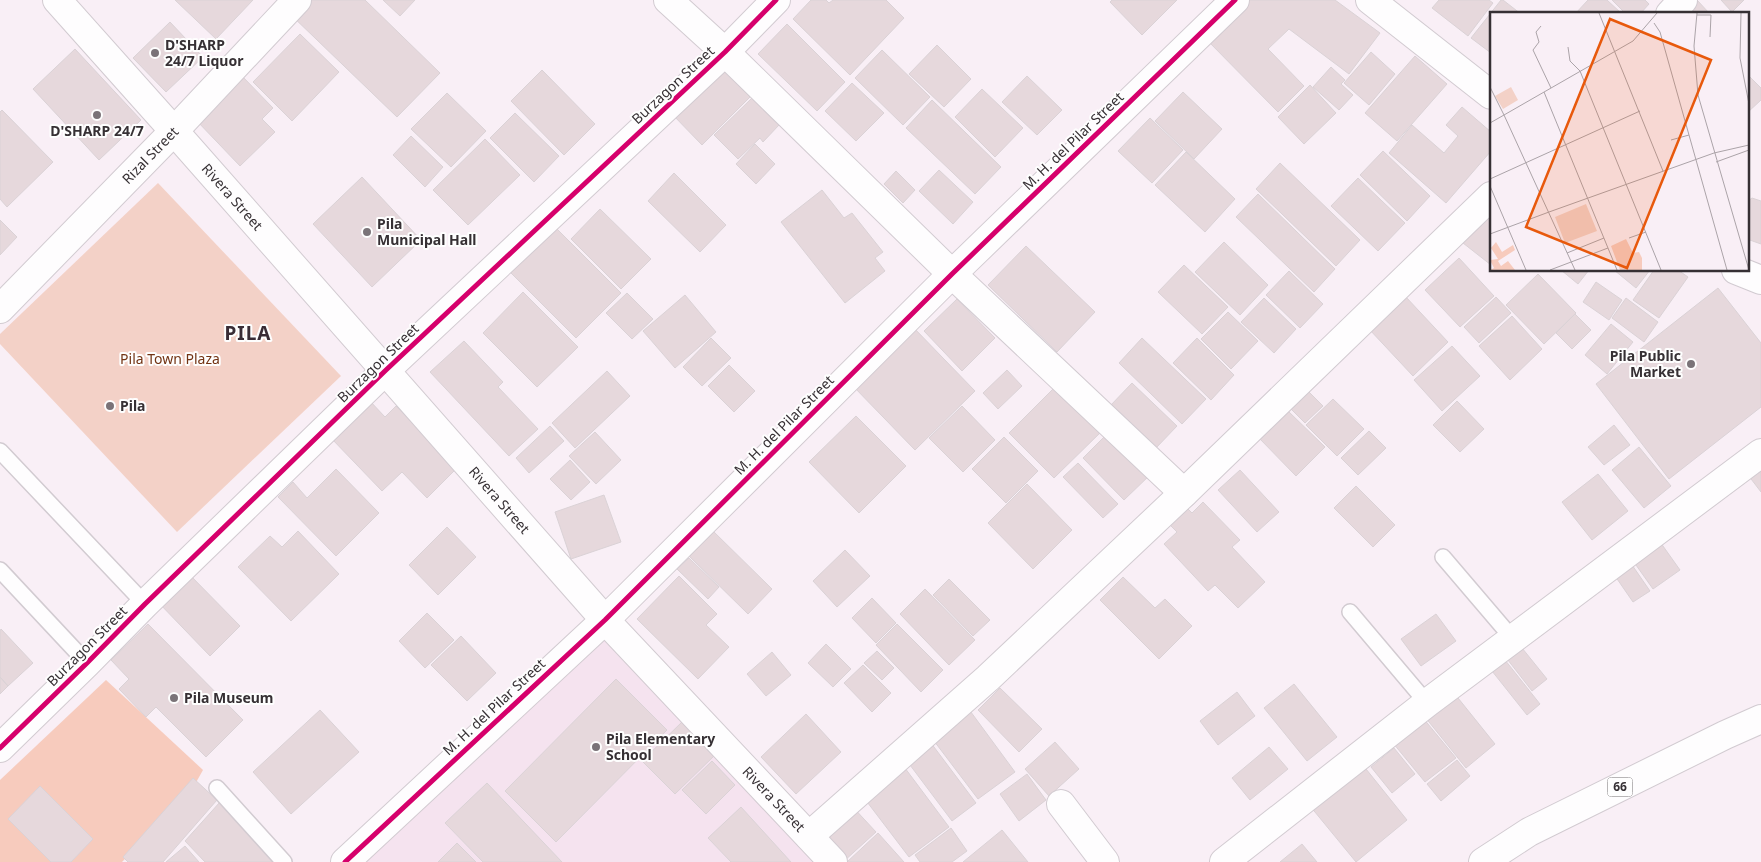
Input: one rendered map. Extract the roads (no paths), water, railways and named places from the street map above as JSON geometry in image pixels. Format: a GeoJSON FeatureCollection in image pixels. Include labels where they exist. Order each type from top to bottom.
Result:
{"type":"FeatureCollection","features":[{"type":"Feature","properties":{"kind":"street","name":"Rivera Street"},"geometry":{"type":"LineString","coordinates":[[58,0],[605,620],[833,862]]}},
{"type":"Feature","properties":{"kind":"street","name":"Rizal Street"},"geometry":{"type":"LineString","coordinates":[[0,308],[174,131],[297,0]]}},
{"type":"Feature","properties":{"kind":"street"},"geometry":{"type":"LineString","coordinates":[[668,0],[952,274],[1184,493]]}},
{"type":"Feature","properties":{"kind":"street","name":"Burzagon Street"},"geometry":{"type":"LineString","coordinates":[[0,748],[386,370],[724,52],[776,0]]}},
{"type":"Feature","properties":{"kind":"street","name":"M. H. del Pilar Street"},"geometry":{"type":"LineString","coordinates":[[345,862],[605,620],[952,274],[1235,0]]}},
{"type":"Feature","properties":{"kind":"street"},"geometry":{"type":"LineString","coordinates":[[1370,0],[1490,94]]}},
{"type":"Feature","properties":{"kind":"street"},"geometry":{"type":"LineString","coordinates":[[1672,12],[1683,0]]}},
{"type":"Feature","properties":{"kind":"street"},"geometry":{"type":"LineString","coordinates":[[810,836],[988,678],[1184,493],[1490,197]]}},
{"type":"Feature","properties":{"kind":"street"},"geometry":{"type":"LineString","coordinates":[[1738,271],[1761,280]]}},
{"type":"Feature","properties":{"kind":"street"},"geometry":{"type":"LineString","coordinates":[[1224,862],[1427,703],[1761,452]]}},
{"type":"Feature","properties":{"kind":"street","name":"66"},"geometry":{"type":"LineString","coordinates":[[1482,862],[1529,832],[1761,719]]}},
{"type":"Feature","properties":{"kind":"street"},"geometry":{"type":"LineString","coordinates":[[1061,804],[1105,862]]}},
{"type":"Feature","properties":{"kind":"lane"},"geometry":{"type":"LineString","coordinates":[[0,451],[145,604]]}},
{"type":"Feature","properties":{"kind":"lane"},"geometry":{"type":"LineString","coordinates":[[1443,557],[1512,639]]}},
{"type":"Feature","properties":{"kind":"lane"},"geometry":{"type":"LineString","coordinates":[[0,570],[87,663]]}},
{"type":"Feature","properties":{"kind":"lane"},"geometry":{"type":"LineString","coordinates":[[1350,612],[1427,703]]}},
{"type":"Feature","properties":{"kind":"lane"},"geometry":{"type":"LineString","coordinates":[[218,788],[284,862]]}},
{"type":"Feature","properties":{"kind":"place","name":"D'SHARP 24/7 Liquor"},"geometry":{"type":"Point","coordinates":[155,53]}},
{"type":"Feature","properties":{"kind":"place","name":"D'SHARP 24/7"},"geometry":{"type":"Point","coordinates":[97,115]}},
{"type":"Feature","properties":{"kind":"place","name":"Pila Municipal Hall"},"geometry":{"type":"Point","coordinates":[367,232]}},
{"type":"Feature","properties":{"kind":"place","name":"Pila Public Market"},"geometry":{"type":"Point","coordinates":[1691,364]}},
{"type":"Feature","properties":{"kind":"place","name":"Pila"},"geometry":{"type":"Point","coordinates":[110,406]}},
{"type":"Feature","properties":{"kind":"place","name":"Pila Museum"},"geometry":{"type":"Point","coordinates":[174,698]}},
{"type":"Feature","properties":{"kind":"place","name":"Pila Elementary School"},"geometry":{"type":"Point","coordinates":[596,747]}},
{"type":"Feature","properties":{"kind":"district","name":"PILA"},"geometry":{"type":"Point","coordinates":[248,333]}},
{"type":"Feature","properties":{"kind":"park label","name":"Pila Town Plaza"},"geometry":{"type":"Point","coordinates":[170,359]}}]}
